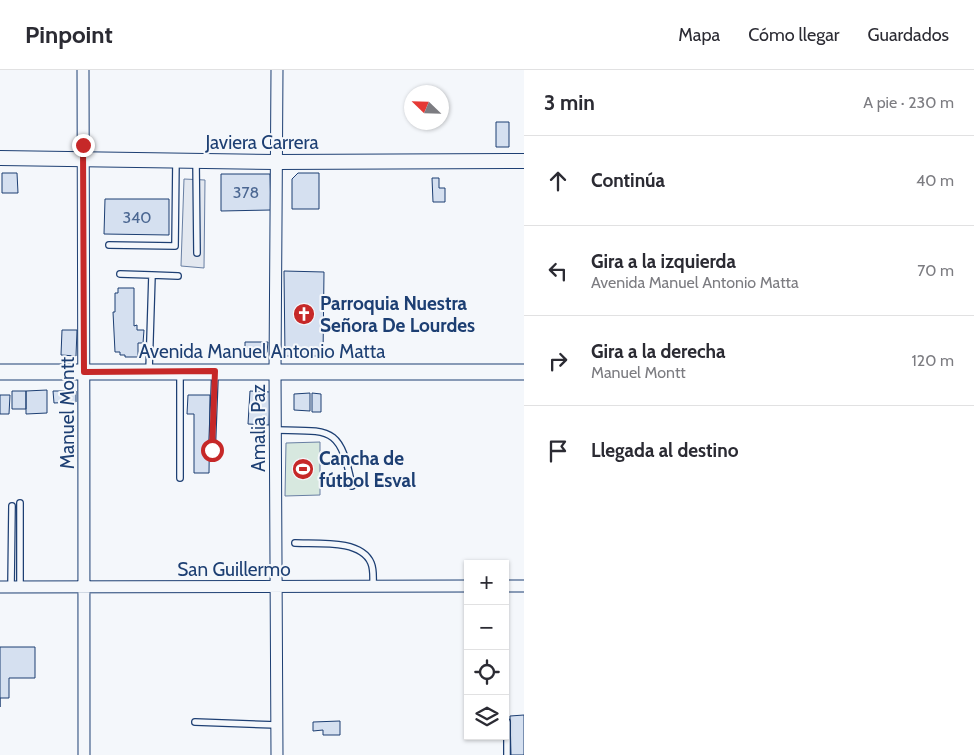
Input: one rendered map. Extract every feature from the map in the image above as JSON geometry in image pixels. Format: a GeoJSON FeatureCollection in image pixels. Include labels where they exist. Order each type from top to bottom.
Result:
{"type":"FeatureCollection","features":[{"type":"Feature","properties":{"kind":"main road","name":"Avenida Manuel Antonio Matta"},"geometry":{"type":"LineString","coordinates":[[0,372],[524,372]]}},
{"type":"Feature","properties":{"kind":"street","name":"Manuel Montt"},"geometry":{"type":"LineString","coordinates":[[83,70],[84,755]]}},
{"type":"Feature","properties":{"kind":"street","name":"Amalia Paz"},"geometry":{"type":"LineString","coordinates":[[277,70],[275,371],[277,755]]}},
{"type":"Feature","properties":{"kind":"street","name":"Javiera Carrera"},"geometry":{"type":"LineString","coordinates":[[0,158],[276,162],[524,161]]}},
{"type":"Feature","properties":{"kind":"street","name":"San Guillermo"},"geometry":{"type":"LineString","coordinates":[[10,587],[464,586]]}},
{"type":"Feature","properties":{"kind":"street"},"geometry":{"type":"LineString","coordinates":[[509,586],[524,586]]}},
{"type":"Feature","properties":{"kind":"lane"},"geometry":{"type":"LineString","coordinates":[[109,245],[175,246],[176,160]]}},
{"type":"Feature","properties":{"kind":"lane"},"geometry":{"type":"LineString","coordinates":[[196,161],[197,253]]}},
{"type":"Feature","properties":{"kind":"lane"},"geometry":{"type":"LineString","coordinates":[[120,274],[178,276]]}},
{"type":"Feature","properties":{"kind":"lane"},"geometry":{"type":"LineString","coordinates":[[149,372],[152,275]]}},
{"type":"Feature","properties":{"kind":"lane"},"geometry":{"type":"LineString","coordinates":[[180,371],[180,478]]}},
{"type":"Feature","properties":{"kind":"lane"},"geometry":{"type":"LineString","coordinates":[[212,450],[215,371]]}},
{"type":"Feature","properties":{"kind":"lane"},"geometry":{"type":"LineString","coordinates":[[276,430],[306,430],[325,432],[332,435],[339,443],[346,458],[352,486]]}},
{"type":"Feature","properties":{"kind":"lane"},"geometry":{"type":"LineString","coordinates":[[10,587],[20,503]]}},
{"type":"Feature","properties":{"kind":"lane"},"geometry":{"type":"LineString","coordinates":[[10,587],[12,506]]}},
{"type":"Feature","properties":{"kind":"lane"},"geometry":{"type":"LineString","coordinates":[[295,543],[358,548],[368,557],[371,564],[373,586]]}},
{"type":"Feature","properties":{"kind":"lane"},"geometry":{"type":"LineString","coordinates":[[195,722],[277,725]]}},
{"type":"Feature","properties":{"kind":"lane"},"geometry":{"type":"LineString","coordinates":[[507,740],[507,755]]}},
{"type":"Feature","properties":{"kind":"shaded area"},"geometry":{"type":"Polygon","coordinates":[[[184,179],[205,180],[204,268],[181,266],[184,179]]]}},
{"type":"Feature","properties":{"kind":"shaded area","name":"Cancha de fútbol Esval"},"geometry":{"type":"Polygon","coordinates":[[[320,442],[320,495],[285,496],[286,443],[320,442]]]}},
{"type":"Feature","properties":{"kind":"building"},"geometry":{"type":"Polygon","coordinates":[[[496,122],[509,122],[509,147],[496,147],[496,122]]]}},
{"type":"Feature","properties":{"kind":"building"},"geometry":{"type":"Polygon","coordinates":[[[2,173],[17,173],[18,193],[2,193],[2,173]]]}},
{"type":"Feature","properties":{"kind":"building"},"geometry":{"type":"Polygon","coordinates":[[[298,173],[319,173],[319,209],[292,209],[292,179],[298,173]]]}},
{"type":"Feature","properties":{"kind":"building"},"geometry":{"type":"Polygon","coordinates":[[[221,174],[270,174],[271,210],[221,211],[221,174]]]}},
{"type":"Feature","properties":{"kind":"building"},"geometry":{"type":"Polygon","coordinates":[[[432,178],[439,178],[439,188],[445,188],[445,202],[433,202],[432,178]]]}},
{"type":"Feature","properties":{"kind":"building"},"geometry":{"type":"Polygon","coordinates":[[[105,199],[169,199],[169,235],[104,234],[105,199]]]}},
{"type":"Feature","properties":{"kind":"building","name":"Parroquia Nuestra Señora De Lourdes"},"geometry":{"type":"Polygon","coordinates":[[[284,271],[324,272],[323,356],[285,356],[284,271]]]}},
{"type":"Feature","properties":{"kind":"building"},"geometry":{"type":"Polygon","coordinates":[[[118,288],[134,288],[134,326],[137,325],[137,330],[144,330],[143,343],[138,343],[138,357],[125,357],[125,355],[120,355],[120,352],[115,352],[113,312],[115,312],[115,293],[118,293],[118,288]]]}},
{"type":"Feature","properties":{"kind":"building"},"geometry":{"type":"Polygon","coordinates":[[[62,330],[77,330],[76,356],[61,355],[62,330]]]}},
{"type":"Feature","properties":{"kind":"building"},"geometry":{"type":"Polygon","coordinates":[[[245,342],[268,342],[267,352],[264,357],[245,357],[245,342]]]}},
{"type":"Feature","properties":{"kind":"building"},"geometry":{"type":"Polygon","coordinates":[[[47,390],[47,413],[26,414],[26,391],[47,390]]]}},
{"type":"Feature","properties":{"kind":"building"},"geometry":{"type":"Polygon","coordinates":[[[12,391],[26,391],[26,409],[12,409],[12,391]]]}},
{"type":"Feature","properties":{"kind":"building"},"geometry":{"type":"Polygon","coordinates":[[[53,391],[76,391],[76,402],[54,403],[53,391]]]}},
{"type":"Feature","properties":{"kind":"building"},"geometry":{"type":"Polygon","coordinates":[[[250,391],[270,392],[269,425],[248,424],[250,391]]]}},
{"type":"Feature","properties":{"kind":"building"},"geometry":{"type":"Polygon","coordinates":[[[310,393],[310,411],[294,410],[294,394],[310,393]]]}},
{"type":"Feature","properties":{"kind":"building"},"geometry":{"type":"Polygon","coordinates":[[[312,393],[321,394],[321,412],[312,412],[312,393]]]}},
{"type":"Feature","properties":{"kind":"building"},"geometry":{"type":"Polygon","coordinates":[[[0,395],[10,395],[9,414],[0,414],[0,395]]]}},
{"type":"Feature","properties":{"kind":"building"},"geometry":{"type":"Polygon","coordinates":[[[188,395],[210,395],[209,473],[194,473],[194,414],[187,414],[188,395]]]}},
{"type":"Feature","properties":{"kind":"building"},"geometry":{"type":"Polygon","coordinates":[[[0,647],[35,647],[35,678],[9,678],[9,698],[0,698],[0,647]]]}},
{"type":"Feature","properties":{"kind":"building"},"geometry":{"type":"Polygon","coordinates":[[[524,715],[524,755],[511,755],[510,716],[524,715]]]}},
{"type":"Feature","properties":{"kind":"building"},"geometry":{"type":"Polygon","coordinates":[[[340,721],[340,735],[323,735],[323,730],[313,731],[313,722],[340,721]]]}},
{"type":"Feature","properties":{"kind":"place","name":"Parroquia Nuestra Señora De Lourdes"},"geometry":{"type":"Point","coordinates":[304,314]}},
{"type":"Feature","properties":{"kind":"place","name":"Cancha de fútbol Esval"},"geometry":{"type":"Point","coordinates":[303,469]}},
{"type":"Feature","properties":{"kind":"route"},"geometry":{"type":"LineString","coordinates":[[83,145],[84,372],[215,371],[212,450]]}}]}
